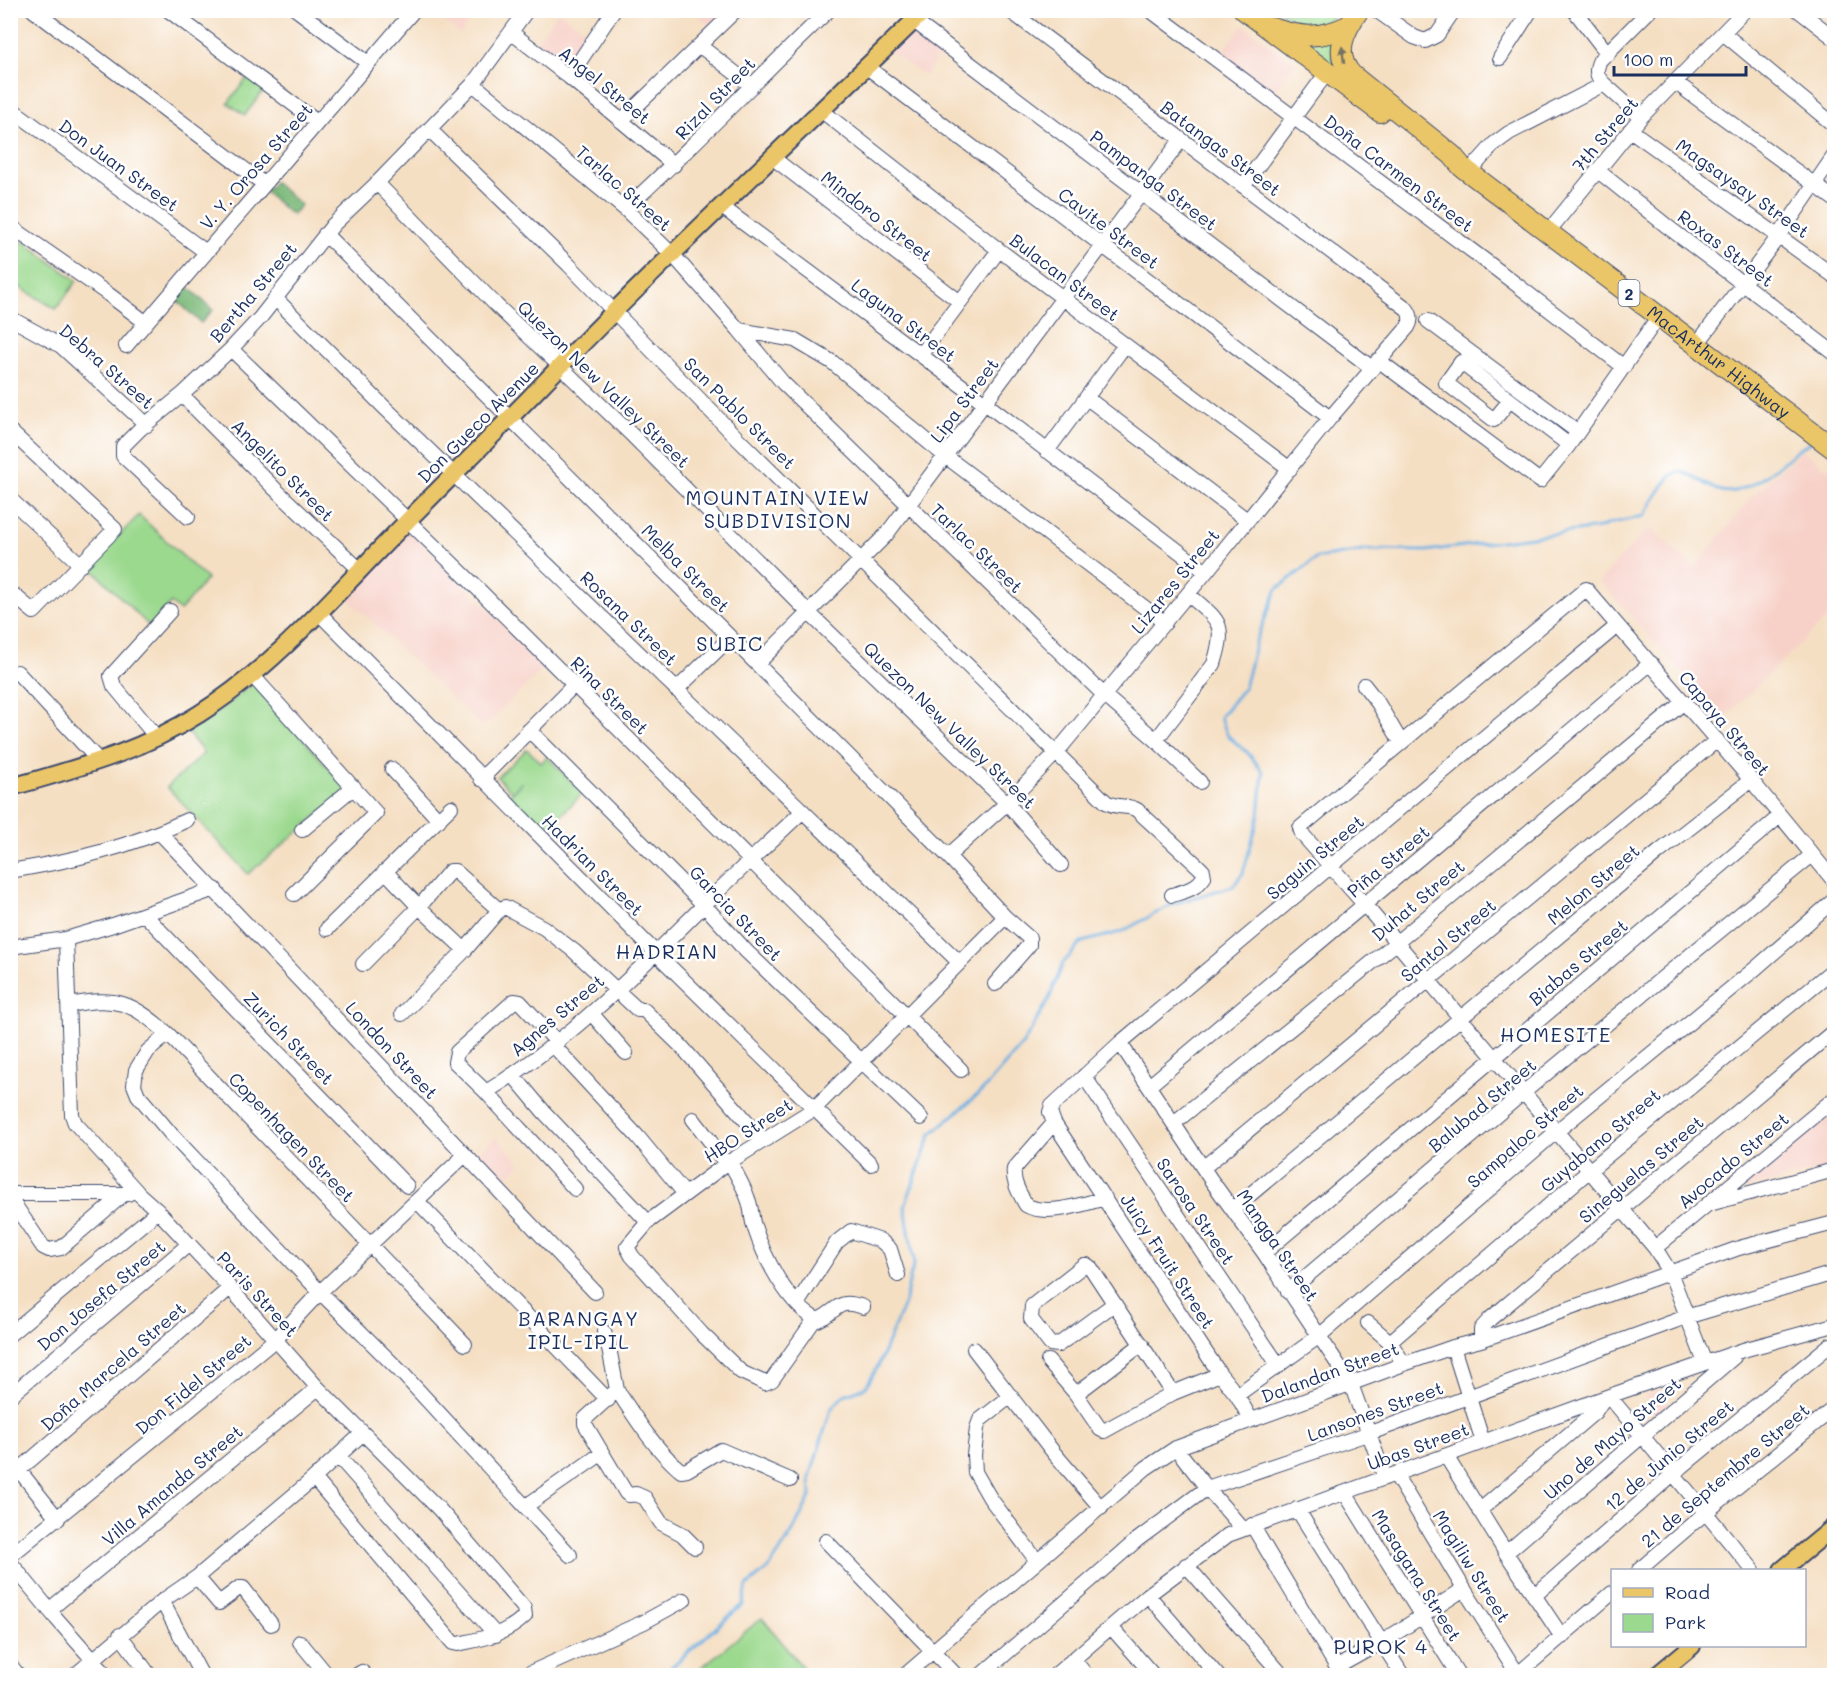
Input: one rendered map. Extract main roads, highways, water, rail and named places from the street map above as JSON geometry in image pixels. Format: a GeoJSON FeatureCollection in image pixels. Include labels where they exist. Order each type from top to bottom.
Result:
{"type":"FeatureCollection","features":[{"type":"Feature","properties":{"kind":"highway"},"geometry":{"type":"LineString","coordinates":[[1250,15],[1284,32],[1312,37],[1332,33],[1354,18]]}},
{"type":"Feature","properties":{"kind":"highway","name":"MacArthur Highway"},"geometry":{"type":"LineString","coordinates":[[1250,15],[1326,74],[1448,162],[1465,169]]}},
{"type":"Feature","properties":{"kind":"highway","name":"MacArthur Highway"},"geometry":{"type":"LineString","coordinates":[[1354,18],[1342,46],[1341,56],[1346,69],[1452,155],[1465,169],[1547,233],[1828,445]]}},
{"type":"Feature","properties":{"kind":"main road","name":"Don Gueco Avenue"},"geometry":{"type":"LineString","coordinates":[[10,786],[99,761],[157,738],[200,713],[252,675],[318,613],[615,312],[919,16]]}},
{"type":"Feature","properties":{"kind":"main road"},"geometry":{"type":"LineString","coordinates":[[1783,1569],[1834,1527]]}},
{"type":"Feature","properties":{"kind":"main road"},"geometry":{"type":"LineString","coordinates":[[1656,1676],[1691,1647]]}},
{"type":"Feature","properties":{"kind":"waterway"},"geometry":{"type":"LineString","coordinates":[[1826,433],[1834,428]]}},
{"type":"Feature","properties":{"kind":"waterway"},"geometry":{"type":"LineString","coordinates":[[661,1676],[743,1604],[747,1586],[770,1567],[792,1533],[811,1495],[810,1477],[831,1409],[844,1395],[866,1387],[878,1366],[904,1304],[914,1262],[905,1206],[931,1134],[982,1091],[1023,1044],[1049,999],[1063,963],[1082,942],[1121,932],[1173,904],[1233,886],[1243,873],[1259,816],[1263,772],[1247,752],[1228,736],[1220,717],[1244,688],[1256,641],[1277,589],[1317,558],[1369,550],[1426,551],[1599,528],[1644,516],[1665,482],[1676,473],[1691,475],[1725,492],[1735,491],[1757,482],[1812,441]]}},
{"type":"Feature","properties":{"kind":"district","name":"MOUNTAIN VIEW SUBDIVISION"},"geometry":{"type":"Point","coordinates":[778,508]}},
{"type":"Feature","properties":{"kind":"district","name":"SUBIC"},"geometry":{"type":"Point","coordinates":[730,643]}},
{"type":"Feature","properties":{"kind":"district","name":"HADRIAN"},"geometry":{"type":"Point","coordinates":[667,951]}},
{"type":"Feature","properties":{"kind":"district","name":"HOMESITE"},"geometry":{"type":"Point","coordinates":[1556,1034]}},
{"type":"Feature","properties":{"kind":"district","name":"BARANGAY IPIL-IPIL"},"geometry":{"type":"Point","coordinates":[579,1330]}},
{"type":"Feature","properties":{"kind":"district","name":"PUROK 4"},"geometry":{"type":"Point","coordinates":[1381,1646]}}]}
